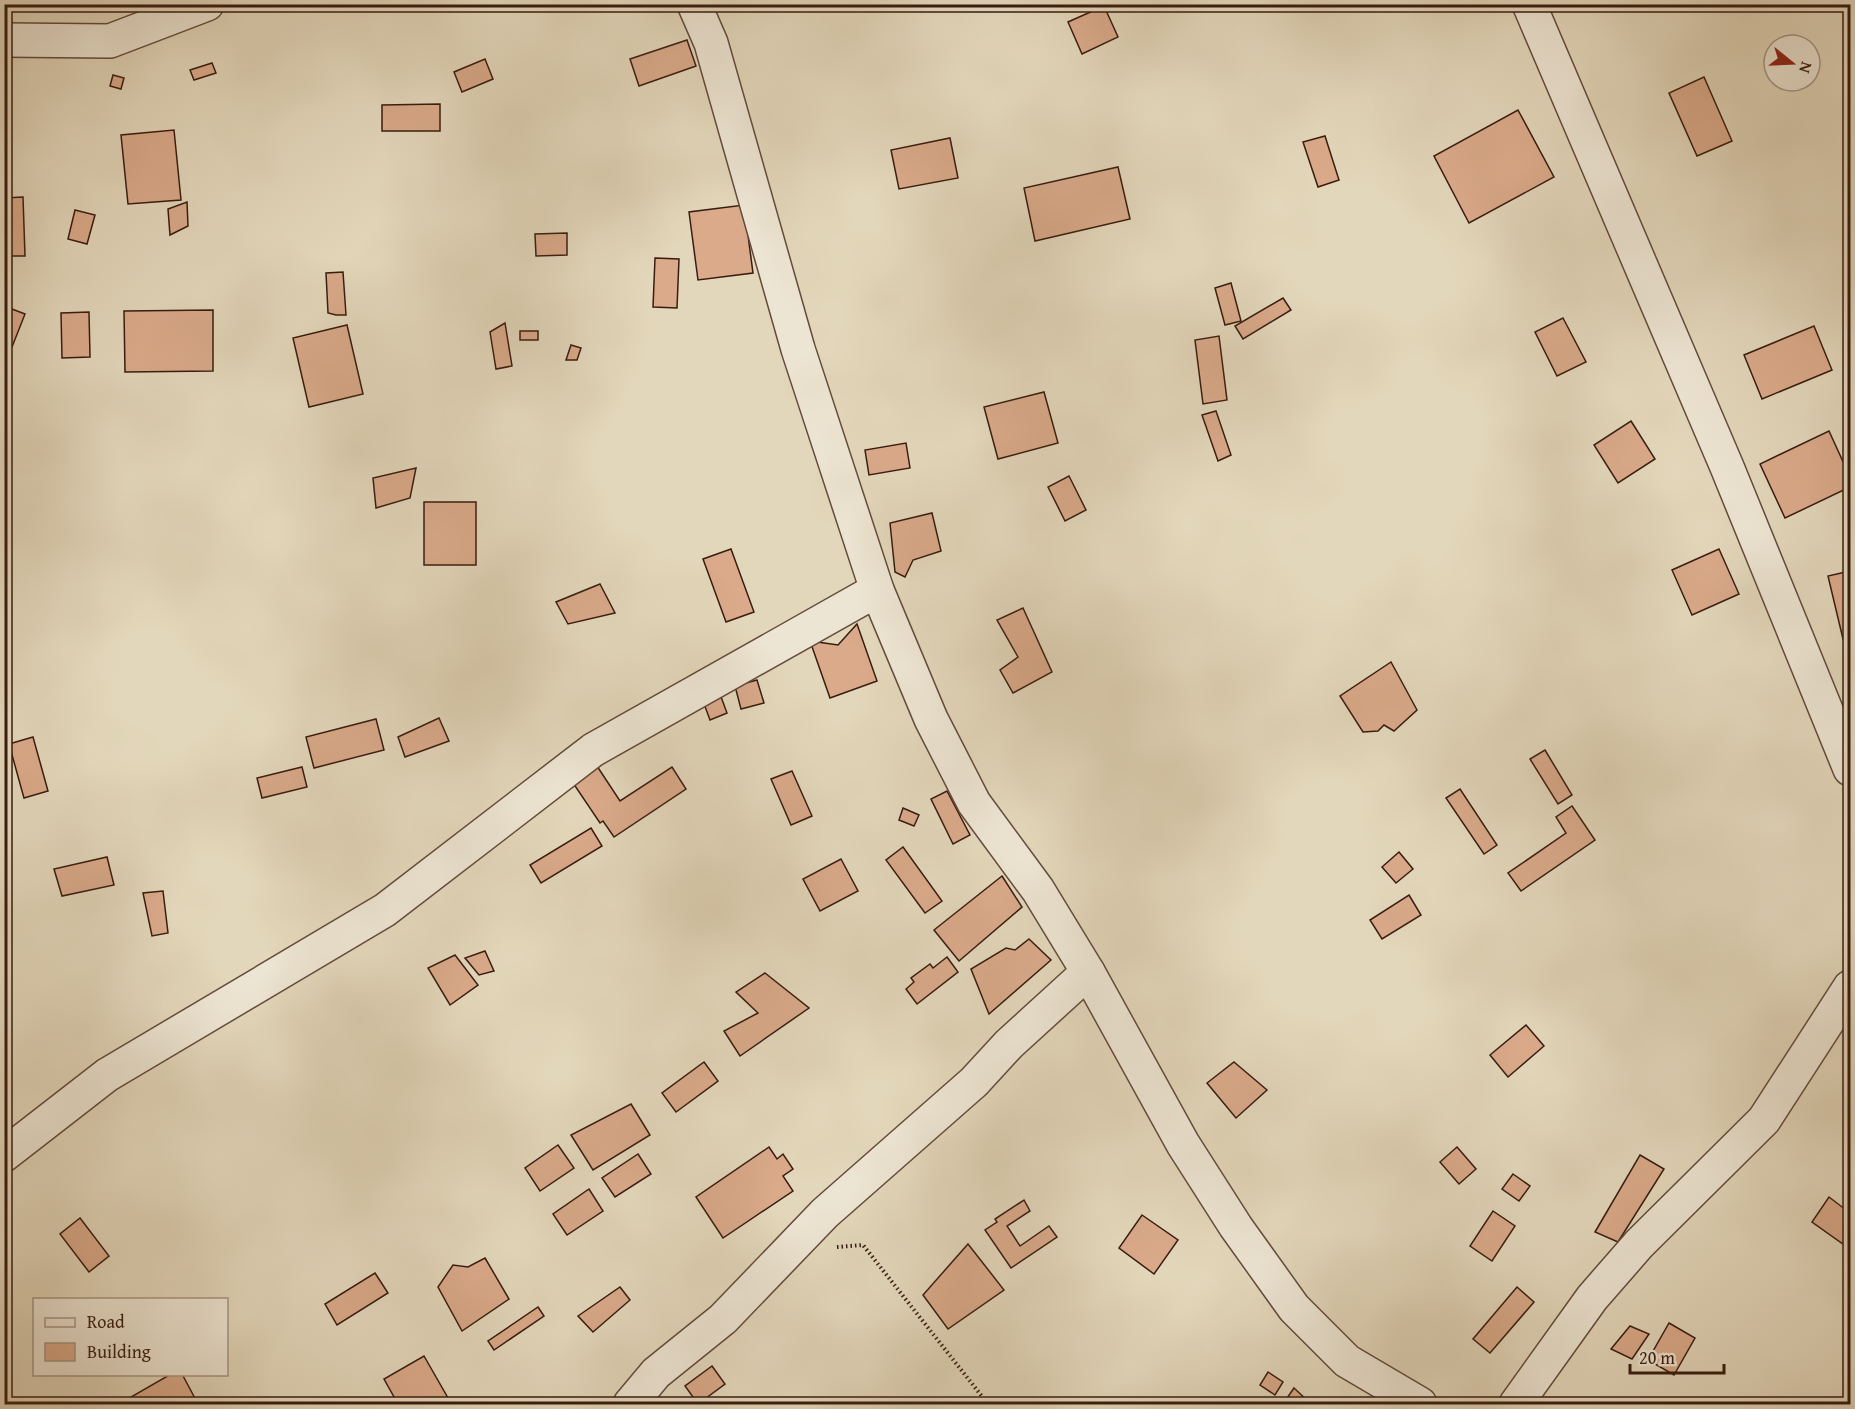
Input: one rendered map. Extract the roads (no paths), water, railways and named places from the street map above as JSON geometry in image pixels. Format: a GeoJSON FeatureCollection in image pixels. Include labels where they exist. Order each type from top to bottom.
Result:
{"type":"FeatureCollection","features":[{"type":"Feature","properties":{"kind":"street"},"geometry":{"type":"LineString","coordinates":[[4,40],[110,40],[207,4]]}},
{"type":"Feature","properties":{"kind":"street"},"geometry":{"type":"LineString","coordinates":[[694,4],[711,43],[798,349],[877,590],[931,719],[974,803],[1038,890],[1088,972],[1183,1144],[1236,1227],[1294,1308],[1347,1360],[1420,1404]]}},
{"type":"Feature","properties":{"kind":"street"},"geometry":{"type":"LineString","coordinates":[[1529,4],[1727,468],[1851,769]]}},
{"type":"Feature","properties":{"kind":"street"},"geometry":{"type":"LineString","coordinates":[[4,1155],[107,1076],[385,910],[593,750],[877,590]]}},
{"type":"Feature","properties":{"kind":"street"},"geometry":{"type":"LineString","coordinates":[[630,1404],[656,1373],[723,1319],[825,1214],[974,1082],[1009,1044],[1088,972]]}},
{"type":"Feature","properties":{"kind":"street"},"geometry":{"type":"LineString","coordinates":[[1516,1404],[1592,1298],[1640,1244],[1764,1120],[1851,987]]}}]}
